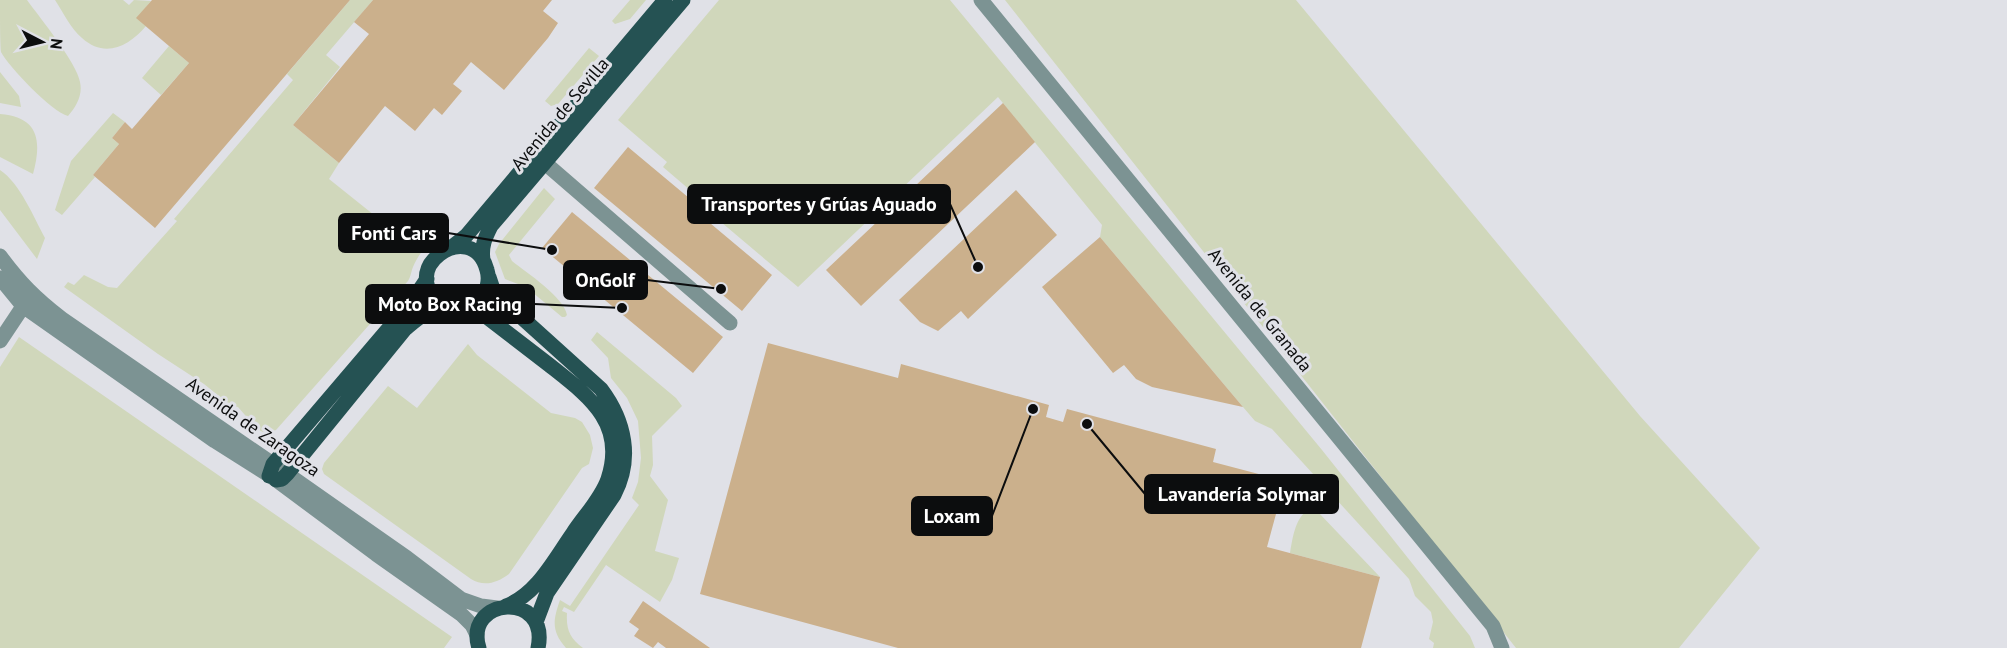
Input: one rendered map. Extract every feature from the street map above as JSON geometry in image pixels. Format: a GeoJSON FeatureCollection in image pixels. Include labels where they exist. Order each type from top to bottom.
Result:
{"type":"FeatureCollection","features":[{"type":"Feature","properties":{"kind":"main road","name":"Avenida de Sevilla"},"geometry":{"type":"LineString","coordinates":[[452,247],[466,236],[665,0]]}},
{"type":"Feature","properties":{"kind":"main road","name":"Avenida de Sevilla"},"geometry":{"type":"LineString","coordinates":[[483,260],[483,240],[491,225],[683,0]]}},
{"type":"Feature","properties":{"kind":"main road"},"geometry":{"type":"LineString","coordinates":[[276,474],[412,301],[427,279],[431,262],[444,250],[452,247],[470,249],[483,260],[493,289],[499,297],[601,389],[612,404],[624,438],[624,466],[620,482],[547,593],[536,622]]}},
{"type":"Feature","properties":{"kind":"main road"},"geometry":{"type":"LineString","coordinates":[[463,309],[479,301],[488,286],[489,277]]}},
{"type":"Feature","properties":{"kind":"main road"},"geometry":{"type":"LineString","coordinates":[[427,279],[432,296],[446,307],[483,314],[587,395],[603,416],[611,441],[611,467],[602,491],[536,585],[519,601],[502,607],[483,619],[478,644]]}},
{"type":"Feature","properties":{"kind":"main road"},"geometry":{"type":"LineString","coordinates":[[276,474],[405,329],[432,310],[446,307]]}},
{"type":"Feature","properties":{"kind":"main road"},"geometry":{"type":"LineString","coordinates":[[502,607],[524,610],[536,622],[541,645]]}},
{"type":"Feature","properties":{"kind":"street","name":"Avenida de Granada"},"geometry":{"type":"LineString","coordinates":[[981,0],[1493,626],[1502,648]]}},
{"type":"Feature","properties":{"kind":"street"},"geometry":{"type":"LineString","coordinates":[[544,163],[730,323]]}},
{"type":"Feature","properties":{"kind":"street","name":"Avenida de Zaragoza"},"geometry":{"type":"LineString","coordinates":[[0,256],[27,300]]}},
{"type":"Feature","properties":{"kind":"street","name":"Avenida de Zaragoza"},"geometry":{"type":"LineString","coordinates":[[0,278],[27,300],[62,319],[276,474],[376,554],[461,614],[472,625],[478,644]]}},
{"type":"Feature","properties":{"kind":"street"},"geometry":{"type":"LineString","coordinates":[[0,341],[27,300]]}},
{"type":"Feature","properties":{"kind":"street","name":"Avenida de Zaragoza"},"geometry":{"type":"LineString","coordinates":[[276,474],[407,558],[461,599],[481,606],[502,607]]}},
{"type":"Feature","properties":{"kind":"green space"},"geometry":{"type":"Polygon","coordinates":[[[0,0],[27,0],[72,64],[80,82],[81,92],[68,116],[52,106],[32,88],[1,52],[0,0]]]}},
{"type":"Feature","properties":{"kind":"green space"},"geometry":{"type":"Polygon","coordinates":[[[55,0],[123,0],[129,5],[134,0],[151,1],[137,18],[146,26],[124,44],[108,49],[99,48],[82,38],[55,0]]]}},
{"type":"Feature","properties":{"kind":"green space"},"geometry":{"type":"Polygon","coordinates":[[[350,0],[373,0],[326,55],[340,67],[293,125],[339,163],[329,179],[419,251],[442,224],[449,233],[437,238],[423,250],[408,281],[276,430],[267,434],[257,429],[238,407],[230,405],[204,384],[64,287],[68,282],[74,285],[84,275],[108,287],[117,288],[177,221],[174,219],[293,80],[287,74],[350,0]]]}},
{"type":"Feature","properties":{"kind":"green space"},"geometry":{"type":"Polygon","coordinates":[[[630,0],[646,0],[630,19],[615,24],[612,21],[630,0]]]}},
{"type":"Feature","properties":{"kind":"green space"},"geometry":{"type":"Polygon","coordinates":[[[719,0],[950,0],[1322,450],[1470,636],[1475,648],[1433,648],[1434,643],[1429,639],[1433,622],[1431,612],[1415,596],[1409,579],[1272,429],[1255,421],[1243,407],[1100,237],[1102,225],[998,97],[798,287],[715,217],[718,214],[663,167],[667,162],[618,120],[719,0]]]}},
{"type":"Feature","properties":{"kind":"green space"},"geometry":{"type":"Polygon","coordinates":[[[1005,0],[1296,0],[1640,416],[1760,548],[1679,648],[1516,648],[1005,0]]]}},
{"type":"Feature","properties":{"kind":"green space"},"geometry":{"type":"Polygon","coordinates":[[[169,46],[189,63],[161,95],[142,78],[169,46]]]}},
{"type":"Feature","properties":{"kind":"green space"},"geometry":{"type":"Polygon","coordinates":[[[589,48],[599,56],[558,104],[551,106],[545,101],[589,48]]]}},
{"type":"Feature","properties":{"kind":"green space"},"geometry":{"type":"Polygon","coordinates":[[[0,72],[19,96],[21,107],[0,103],[0,72]]]}},
{"type":"Feature","properties":{"kind":"green space"},"geometry":{"type":"Polygon","coordinates":[[[113,113],[125,122],[112,138],[119,144],[93,175],[95,177],[62,215],[55,210],[71,161],[113,113]]]}},
{"type":"Feature","properties":{"kind":"green space"},"geometry":{"type":"Polygon","coordinates":[[[0,114],[23,120],[34,133],[37,151],[33,174],[0,157],[0,114]]]}},
{"type":"Feature","properties":{"kind":"green space"},"geometry":{"type":"Polygon","coordinates":[[[0,170],[20,192],[45,238],[37,259],[0,210],[0,170]]]}},
{"type":"Feature","properties":{"kind":"green space"},"geometry":{"type":"Polygon","coordinates":[[[544,188],[555,199],[509,255],[512,261],[552,293],[564,308],[567,315],[565,317],[562,317],[526,287],[505,279],[495,252],[544,188]]]}},
{"type":"Feature","properties":{"kind":"green space"},"geometry":{"type":"Polygon","coordinates":[[[597,332],[676,398],[682,406],[652,436],[653,465],[650,476],[668,500],[655,551],[679,558],[672,580],[660,602],[606,565],[574,612],[564,607],[562,611],[567,613],[570,633],[583,648],[566,648],[558,636],[555,625],[560,600],[570,606],[639,505],[632,498],[638,482],[641,458],[638,421],[627,398],[611,378],[608,358],[591,340],[597,332]]]}},
{"type":"Feature","properties":{"kind":"green space"},"geometry":{"type":"Polygon","coordinates":[[[19,337],[452,637],[444,648],[0,648],[0,367],[19,337]]]}},
{"type":"Feature","properties":{"kind":"green space"},"geometry":{"type":"Polygon","coordinates":[[[468,344],[477,355],[551,413],[575,418],[582,422],[590,435],[593,448],[589,464],[582,468],[509,574],[495,582],[486,583],[471,579],[324,474],[322,469],[324,463],[388,386],[417,408],[468,344]]]}},
{"type":"Feature","properties":{"kind":"green space"},"geometry":{"type":"Polygon","coordinates":[[[1311,508],[1318,512],[1380,577],[1290,553],[1298,522],[1301,516],[1311,508]]]}},
{"type":"Feature","properties":{"kind":"building"},"geometry":{"type":"Polygon","coordinates":[[[152,0],[350,0],[155,228],[93,175],[119,144],[112,138],[125,122],[132,129],[189,63],[136,18],[152,0]]]}},
{"type":"Feature","properties":{"kind":"building"},"geometry":{"type":"Polygon","coordinates":[[[373,0],[552,0],[543,11],[558,23],[504,90],[471,62],[453,84],[462,91],[442,115],[434,108],[415,131],[385,106],[339,163],[293,125],[369,34],[354,22],[373,0]]]}},
{"type":"Feature","properties":{"kind":"building"},"geometry":{"type":"Polygon","coordinates":[[[1003,103],[1035,142],[861,306],[826,270],[1003,103]]]}},
{"type":"Feature","properties":{"kind":"building"},"geometry":{"type":"Polygon","coordinates":[[[628,147],[701,208],[698,213],[772,275],[742,311],[594,188],[628,147]]]}},
{"type":"Feature","properties":{"kind":"building"},"geometry":{"type":"Polygon","coordinates":[[[1016,190],[1057,235],[968,319],[961,311],[938,331],[920,322],[899,300],[1016,190]]]}},
{"type":"Feature","properties":{"kind":"building"},"geometry":{"type":"Polygon","coordinates":[[[572,212],[723,337],[693,373],[542,248],[572,212]]]}},
{"type":"Feature","properties":{"kind":"building"},"geometry":{"type":"Polygon","coordinates":[[[1100,237],[1243,407],[1152,387],[1136,379],[1124,365],[1113,373],[1042,287],[1100,237]]]}},
{"type":"Feature","properties":{"kind":"building"},"geometry":{"type":"Polygon","coordinates":[[[768,343],[898,378],[901,364],[1049,405],[1046,417],[1063,422],[1067,409],[1216,449],[1213,462],[1285,481],[1267,547],[1380,577],[1361,648],[898,648],[700,594],[768,343]]]}},
{"type":"Feature","properties":{"kind":"building"},"geometry":{"type":"Polygon","coordinates":[[[643,601],[710,648],[666,648],[658,642],[653,648],[634,636],[639,629],[629,622],[643,601]]]}},
{"type":"Feature","properties":{"kind":"place","name":"Fonti Cars"},"geometry":{"type":"Point","coordinates":[552,250]}},
{"type":"Feature","properties":{"kind":"place","name":"Transportes y Grúas Aguado"},"geometry":{"type":"Point","coordinates":[978,267]}},
{"type":"Feature","properties":{"kind":"place","name":"OnGolf"},"geometry":{"type":"Point","coordinates":[721,289]}},
{"type":"Feature","properties":{"kind":"place","name":"Moto Box Racing"},"geometry":{"type":"Point","coordinates":[622,308]}},
{"type":"Feature","properties":{"kind":"place","name":"Loxam"},"geometry":{"type":"Point","coordinates":[1033,409]}},
{"type":"Feature","properties":{"kind":"place","name":"Lavandería Solymar"},"geometry":{"type":"Point","coordinates":[1087,424]}}]}
